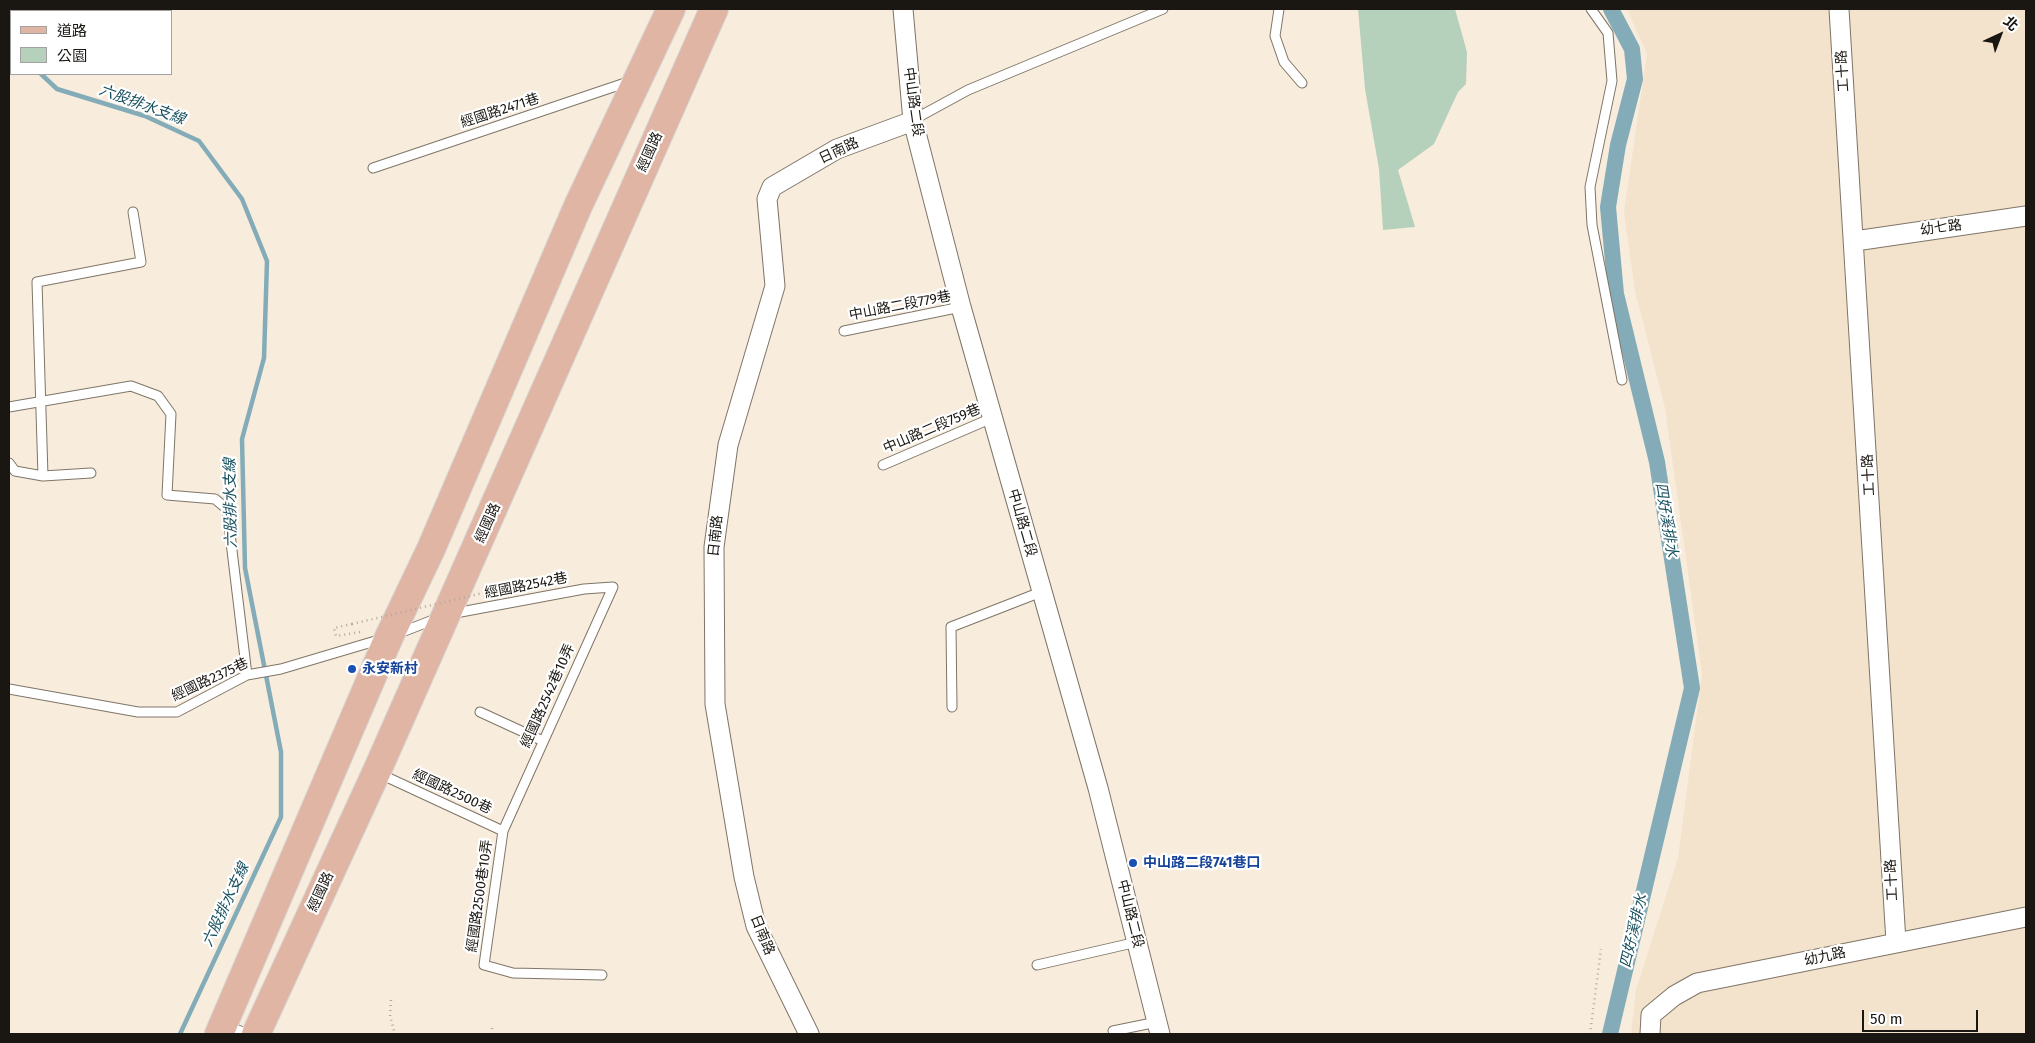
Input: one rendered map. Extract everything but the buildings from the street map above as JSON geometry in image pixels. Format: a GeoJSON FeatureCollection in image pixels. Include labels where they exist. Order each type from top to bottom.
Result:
{"type":"FeatureCollection","features":[{"type":"Feature","properties":{"kind":"main road"},"geometry":{"type":"LineString","coordinates":[[221,1030],[389,637],[430,550],[578,206],[671,9]]}},
{"type":"Feature","properties":{"kind":"main road","name":"經國路"},"geometry":{"type":"LineString","coordinates":[[256,1034],[376,773],[714,9]]}},
{"type":"Feature","properties":{"kind":"street","name":"中山路二段"},"geometry":{"type":"LineString","coordinates":[[903,9],[913,120],[961,308],[1098,788],[1159,1028]]}},
{"type":"Feature","properties":{"kind":"street","name":"工十路"},"geometry":{"type":"LineString","coordinates":[[1839,9],[1855,241],[1896,942]]}},
{"type":"Feature","properties":{"kind":"street","name":"日南路"},"geometry":{"type":"LineString","coordinates":[[809,1034],[756,926],[744,877],[715,704],[714,547],[728,445],[775,286],[767,199],[772,186],[837,149],[913,120]]}},
{"type":"Feature","properties":{"kind":"street","name":"幼七路"},"geometry":{"type":"LineString","coordinates":[[1855,241],[2026,216]]}},
{"type":"Feature","properties":{"kind":"street","name":"幼九路"},"geometry":{"type":"LineString","coordinates":[[1650,1034],[1651,1016],[1674,996],[1697,983],[2026,917]]}},
{"type":"Feature","properties":{"kind":"lane"},"geometry":{"type":"LineString","coordinates":[[913,120],[968,90],[1163,9]]}},
{"type":"Feature","properties":{"kind":"lane"},"geometry":{"type":"LineString","coordinates":[[1279,9],[1275,36],[1284,62],[1302,84]]}},
{"type":"Feature","properties":{"kind":"lane"},"geometry":{"type":"LineString","coordinates":[[1592,9],[1608,34],[1612,81],[1590,188],[1592,224],[1622,380]]}},
{"type":"Feature","properties":{"kind":"lane","name":"經國路2471巷"},"geometry":{"type":"LineString","coordinates":[[373,168],[636,80]]}},
{"type":"Feature","properties":{"kind":"lane"},"geometry":{"type":"LineString","coordinates":[[43,476],[36,282],[141,262],[133,212]]}},
{"type":"Feature","properties":{"kind":"lane","name":"中山路二段779巷"},"geometry":{"type":"LineString","coordinates":[[844,331],[961,308]]}},
{"type":"Feature","properties":{"kind":"lane"},"geometry":{"type":"LineString","coordinates":[[9,407],[131,386],[158,396],[171,414],[168,495],[215,500],[227,509],[247,675]]}},
{"type":"Feature","properties":{"kind":"lane","name":"中山路二段759巷"},"geometry":{"type":"LineString","coordinates":[[882,465],[992,418]]}},
{"type":"Feature","properties":{"kind":"lane"},"geometry":{"type":"LineString","coordinates":[[9,463],[15,472],[43,476],[91,473]]}},
{"type":"Feature","properties":{"kind":"lane","name":"經國路2542巷"},"geometry":{"type":"LineString","coordinates":[[445,615],[584,589],[613,587]]}},
{"type":"Feature","properties":{"kind":"lane","name":"經國路2542巷10弄"},"geometry":{"type":"LineString","coordinates":[[509,817],[613,587]]}},
{"type":"Feature","properties":{"kind":"lane"},"geometry":{"type":"LineString","coordinates":[[952,707],[951,627],[1041,592]]}},
{"type":"Feature","properties":{"kind":"lane","name":"經國路2375巷"},"geometry":{"type":"LineString","coordinates":[[9,689],[138,712],[177,712],[247,675],[281,669],[389,637],[445,615]]}},
{"type":"Feature","properties":{"kind":"lane"},"geometry":{"type":"LineString","coordinates":[[480,712],[543,741]]}},
{"type":"Feature","properties":{"kind":"lane","name":"經國路2500巷"},"geometry":{"type":"LineString","coordinates":[[376,773],[503,830],[509,817]]}},
{"type":"Feature","properties":{"kind":"lane","name":"經國路2500巷10弄"},"geometry":{"type":"LineString","coordinates":[[503,830],[484,965],[513,973],[602,975]]}},
{"type":"Feature","properties":{"kind":"lane"},"geometry":{"type":"LineString","coordinates":[[1037,965],[1137,942]]}},
{"type":"Feature","properties":{"kind":"lane"},"geometry":{"type":"LineString","coordinates":[[1113,1031],[1159,1028]]}},
{"type":"Feature","properties":{"kind":"lane"},"geometry":{"type":"LineString","coordinates":[[221,1030],[248,1034]]}},
{"type":"Feature","properties":{"kind":"path"},"geometry":{"type":"LineString","coordinates":[[355,632],[336,636],[334,628],[483,593],[514,588]]}},
{"type":"Feature","properties":{"kind":"path"},"geometry":{"type":"LineString","coordinates":[[1590,1034],[1601,949]]}},
{"type":"Feature","properties":{"kind":"path"},"geometry":{"type":"LineString","coordinates":[[391,1000],[390,1016],[395,1034]]}},
{"type":"Feature","properties":{"kind":"path"},"geometry":{"type":"LineString","coordinates":[[492,1026],[492,1034]]}},
{"type":"Feature","properties":{"kind":"shaded area"},"geometry":{"type":"Polygon","coordinates":[[[1627,9],[2026,9],[2026,1034],[1631,1034],[1636,990],[1678,858],[1702,674],[1665,408],[1635,291],[1624,212],[1647,54],[1627,9]]]}},
{"type":"Feature","properties":{"kind":"green space"},"geometry":{"type":"Polygon","coordinates":[[[1358,9],[1455,9],[1467,52],[1466,84],[1458,92],[1434,144],[1398,170],[1415,227],[1383,230],[1379,169],[1365,89],[1358,9]]]}},
{"type":"Feature","properties":{"kind":"waterway","name":"四好溪排水"},"geometry":{"type":"LineString","coordinates":[[1610,1034],[1692,688],[1657,462],[1616,294],[1608,207],[1618,145],[1635,79],[1632,49],[1611,9]]}},
{"type":"Feature","properties":{"kind":"waterway","name":"六股排水支線"},"geometry":{"type":"LineString","coordinates":[[42,75],[57,89],[145,116],[199,141],[242,199],[267,261],[264,358],[242,439],[245,568],[281,752],[281,817],[180,1034]]}},
{"type":"Feature","properties":{"kind":"place","name":"永安新村"},"geometry":{"type":"Point","coordinates":[352,669]}},
{"type":"Feature","properties":{"kind":"place","name":"中山路二段741巷口"},"geometry":{"type":"Point","coordinates":[1133,863]}}]}
